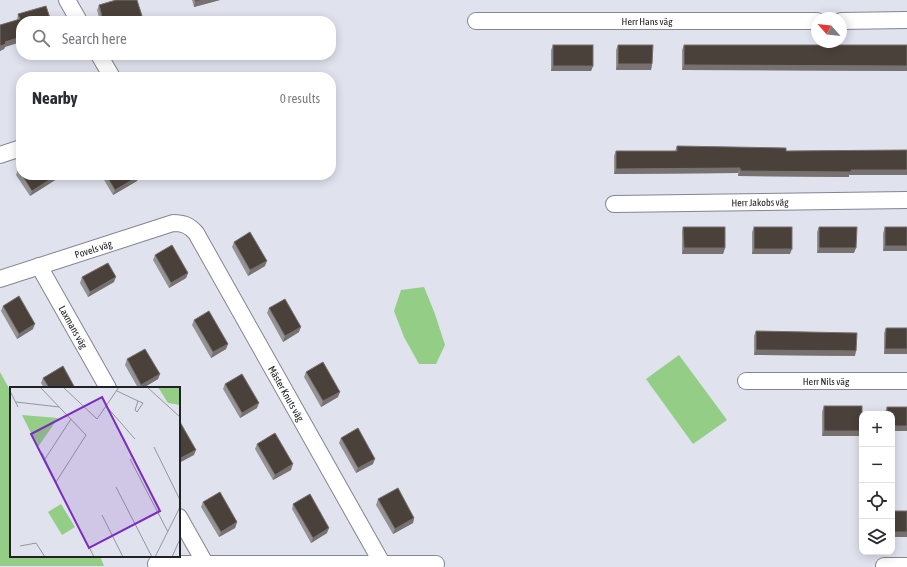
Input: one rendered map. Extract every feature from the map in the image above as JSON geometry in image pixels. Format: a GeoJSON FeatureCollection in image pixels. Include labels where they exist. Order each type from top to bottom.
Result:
{"type":"FeatureCollection","features":[{"type":"Feature","properties":{"kind":"street"},"geometry":{"type":"LineString","coordinates":[[72,1],[77,16]]}},
{"type":"Feature","properties":{"kind":"street"},"geometry":{"type":"LineString","coordinates":[[847,21],[907,20]]}},
{"type":"Feature","properties":{"kind":"street","name":"Herr Hans väg"},"geometry":{"type":"LineString","coordinates":[[476,21],[811,21]]}},
{"type":"Feature","properties":{"kind":"street"},"geometry":{"type":"LineString","coordinates":[[102,60],[109,72]]}},
{"type":"Feature","properties":{"kind":"street"},"geometry":{"type":"LineString","coordinates":[[0,155],[16,150]]}},
{"type":"Feature","properties":{"kind":"street","name":"Herr Jakobs väg"},"geometry":{"type":"LineString","coordinates":[[614,204],[907,200]]}},
{"type":"Feature","properties":{"kind":"street","name":"Povels väg"},"geometry":{"type":"LineString","coordinates":[[0,279],[173,223],[186,225]]}},
{"type":"Feature","properties":{"kind":"street","name":"Mäster Knuts väg"},"geometry":{"type":"LineString","coordinates":[[186,225],[196,232],[383,565]]}},
{"type":"Feature","properties":{"kind":"street","name":"Laxmans väg"},"geometry":{"type":"LineString","coordinates":[[39,266],[107,387]]}},
{"type":"Feature","properties":{"kind":"street","name":"Herr Nils väg"},"geometry":{"type":"LineString","coordinates":[[746,381],[907,381]]}},
{"type":"Feature","properties":{"kind":"street"},"geometry":{"type":"LineString","coordinates":[[180,518],[206,565]]}},
{"type":"Feature","properties":{"kind":"street"},"geometry":{"type":"LineString","coordinates":[[156,564],[436,564]]}},
{"type":"Feature","properties":{"kind":"street"},"geometry":{"type":"LineString","coordinates":[[884,566],[907,566]]}},
{"type":"Feature","properties":{"kind":"green space"},"geometry":{"type":"Polygon","coordinates":[[[424,287],[445,345],[436,364],[419,364],[404,337],[394,311],[401,290],[424,287]]]}},
{"type":"Feature","properties":{"kind":"green space"},"geometry":{"type":"Polygon","coordinates":[[[679,355],[727,420],[693,444],[646,379],[679,355]]]}},
{"type":"Feature","properties":{"kind":"green space"},"geometry":{"type":"Polygon","coordinates":[[[0,372],[10,390],[10,557],[100,557],[104,566],[0,566],[0,372]]]}},
{"type":"Feature","properties":{"kind":"building"},"geometry":{"type":"Polygon","coordinates":[[[116,0],[137,0],[142,16],[102,16],[99,5],[116,0]]]}},
{"type":"Feature","properties":{"kind":"building"},"geometry":{"type":"Polygon","coordinates":[[[46,6],[49,16],[19,16],[18,14],[46,6]]]}},
{"type":"Feature","properties":{"kind":"building"},"geometry":{"type":"Polygon","coordinates":[[[16,20],[16,39],[5,42],[6,44],[0,46],[0,25],[16,20]]]}},
{"type":"Feature","properties":{"kind":"building"},"geometry":{"type":"Polygon","coordinates":[[[553,45],[593,45],[593,66],[553,66],[553,45]]]}},
{"type":"Feature","properties":{"kind":"building"},"geometry":{"type":"Polygon","coordinates":[[[618,45],[653,45],[652,64],[618,64],[618,45]]]}},
{"type":"Feature","properties":{"kind":"building"},"geometry":{"type":"Polygon","coordinates":[[[684,45],[811,45],[811,48],[847,48],[847,45],[907,45],[907,66],[684,65],[684,45]]]}},
{"type":"Feature","properties":{"kind":"building"},"geometry":{"type":"Polygon","coordinates":[[[677,146],[786,148],[786,151],[907,150],[907,170],[851,170],[851,172],[740,171],[740,168],[616,169],[616,151],[677,151],[677,146]]]}},
{"type":"Feature","properties":{"kind":"building"},"geometry":{"type":"Polygon","coordinates":[[[25,180],[49,180],[32,191],[25,180]]]}},
{"type":"Feature","properties":{"kind":"building"},"geometry":{"type":"Polygon","coordinates":[[[109,180],[132,180],[115,190],[109,180]]]}},
{"type":"Feature","properties":{"kind":"building"},"geometry":{"type":"Polygon","coordinates":[[[683,227],[725,227],[725,248],[684,248],[683,227]]]}},
{"type":"Feature","properties":{"kind":"building"},"geometry":{"type":"Polygon","coordinates":[[[754,227],[792,227],[792,249],[754,249],[754,227]]]}},
{"type":"Feature","properties":{"kind":"building"},"geometry":{"type":"Polygon","coordinates":[[[819,227],[857,227],[856,248],[819,248],[819,227]]]}},
{"type":"Feature","properties":{"kind":"building"},"geometry":{"type":"Polygon","coordinates":[[[885,227],[907,227],[907,246],[885,246],[885,227]]]}},
{"type":"Feature","properties":{"kind":"building"},"geometry":{"type":"Polygon","coordinates":[[[250,232],[267,261],[250,270],[234,242],[250,232]]]}},
{"type":"Feature","properties":{"kind":"building"},"geometry":{"type":"Polygon","coordinates":[[[172,245],[188,273],[171,283],[155,255],[172,245]]]}},
{"type":"Feature","properties":{"kind":"building"},"geometry":{"type":"Polygon","coordinates":[[[108,263],[116,277],[90,292],[82,277],[108,263]]]}},
{"type":"Feature","properties":{"kind":"building"},"geometry":{"type":"Polygon","coordinates":[[[19,296],[35,324],[19,334],[3,306],[19,296]]]}},
{"type":"Feature","properties":{"kind":"building"},"geometry":{"type":"Polygon","coordinates":[[[285,299],[301,327],[285,336],[269,308],[285,299]]]}},
{"type":"Feature","properties":{"kind":"building"},"geometry":{"type":"Polygon","coordinates":[[[209,311],[228,344],[213,352],[194,320],[209,311]]]}},
{"type":"Feature","properties":{"kind":"building"},"geometry":{"type":"Polygon","coordinates":[[[886,328],[907,328],[907,349],[885,349],[886,328]]]}},
{"type":"Feature","properties":{"kind":"building"},"geometry":{"type":"Polygon","coordinates":[[[756,331],[857,333],[856,351],[756,350],[756,331]]]}},
{"type":"Feature","properties":{"kind":"building"},"geometry":{"type":"Polygon","coordinates":[[[145,349],[160,374],[141,385],[127,359],[145,349]]]}},
{"type":"Feature","properties":{"kind":"building"},"geometry":{"type":"Polygon","coordinates":[[[323,362],[340,392],[323,401],[306,372],[323,362]]]}},
{"type":"Feature","properties":{"kind":"building"},"geometry":{"type":"Polygon","coordinates":[[[63,366],[74,387],[48,387],[43,378],[63,366]]]}},
{"type":"Feature","properties":{"kind":"building"},"geometry":{"type":"Polygon","coordinates":[[[242,374],[259,403],[242,413],[225,384],[242,374]]]}},
{"type":"Feature","properties":{"kind":"building"},"geometry":{"type":"Polygon","coordinates":[[[824,406],[862,406],[862,411],[859,411],[859,431],[824,431],[824,406]]]}},
{"type":"Feature","properties":{"kind":"building"},"geometry":{"type":"Polygon","coordinates":[[[887,407],[907,407],[907,426],[895,426],[895,411],[887,411],[887,407]]]}},
{"type":"Feature","properties":{"kind":"building"},"geometry":{"type":"Polygon","coordinates":[[[180,422],[196,450],[180,458],[180,422]]]}},
{"type":"Feature","properties":{"kind":"building"},"geometry":{"type":"Polygon","coordinates":[[[358,428],[375,459],[358,468],[341,438],[358,428]]]}},
{"type":"Feature","properties":{"kind":"building"},"geometry":{"type":"Polygon","coordinates":[[[275,433],[293,464],[275,475],[257,444],[275,433]]]}},
{"type":"Feature","properties":{"kind":"building"},"geometry":{"type":"Polygon","coordinates":[[[398,488],[414,518],[395,529],[378,499],[398,488]]]}},
{"type":"Feature","properties":{"kind":"building"},"geometry":{"type":"Polygon","coordinates":[[[220,492],[237,522],[221,532],[203,502],[220,492]]]}},
{"type":"Feature","properties":{"kind":"building"},"geometry":{"type":"Polygon","coordinates":[[[310,494],[329,528],[313,538],[293,504],[310,494]]]}},
{"type":"Feature","properties":{"kind":"building"},"geometry":{"type":"Polygon","coordinates":[[[895,511],[907,511],[907,532],[895,532],[895,511]]]}}]}
